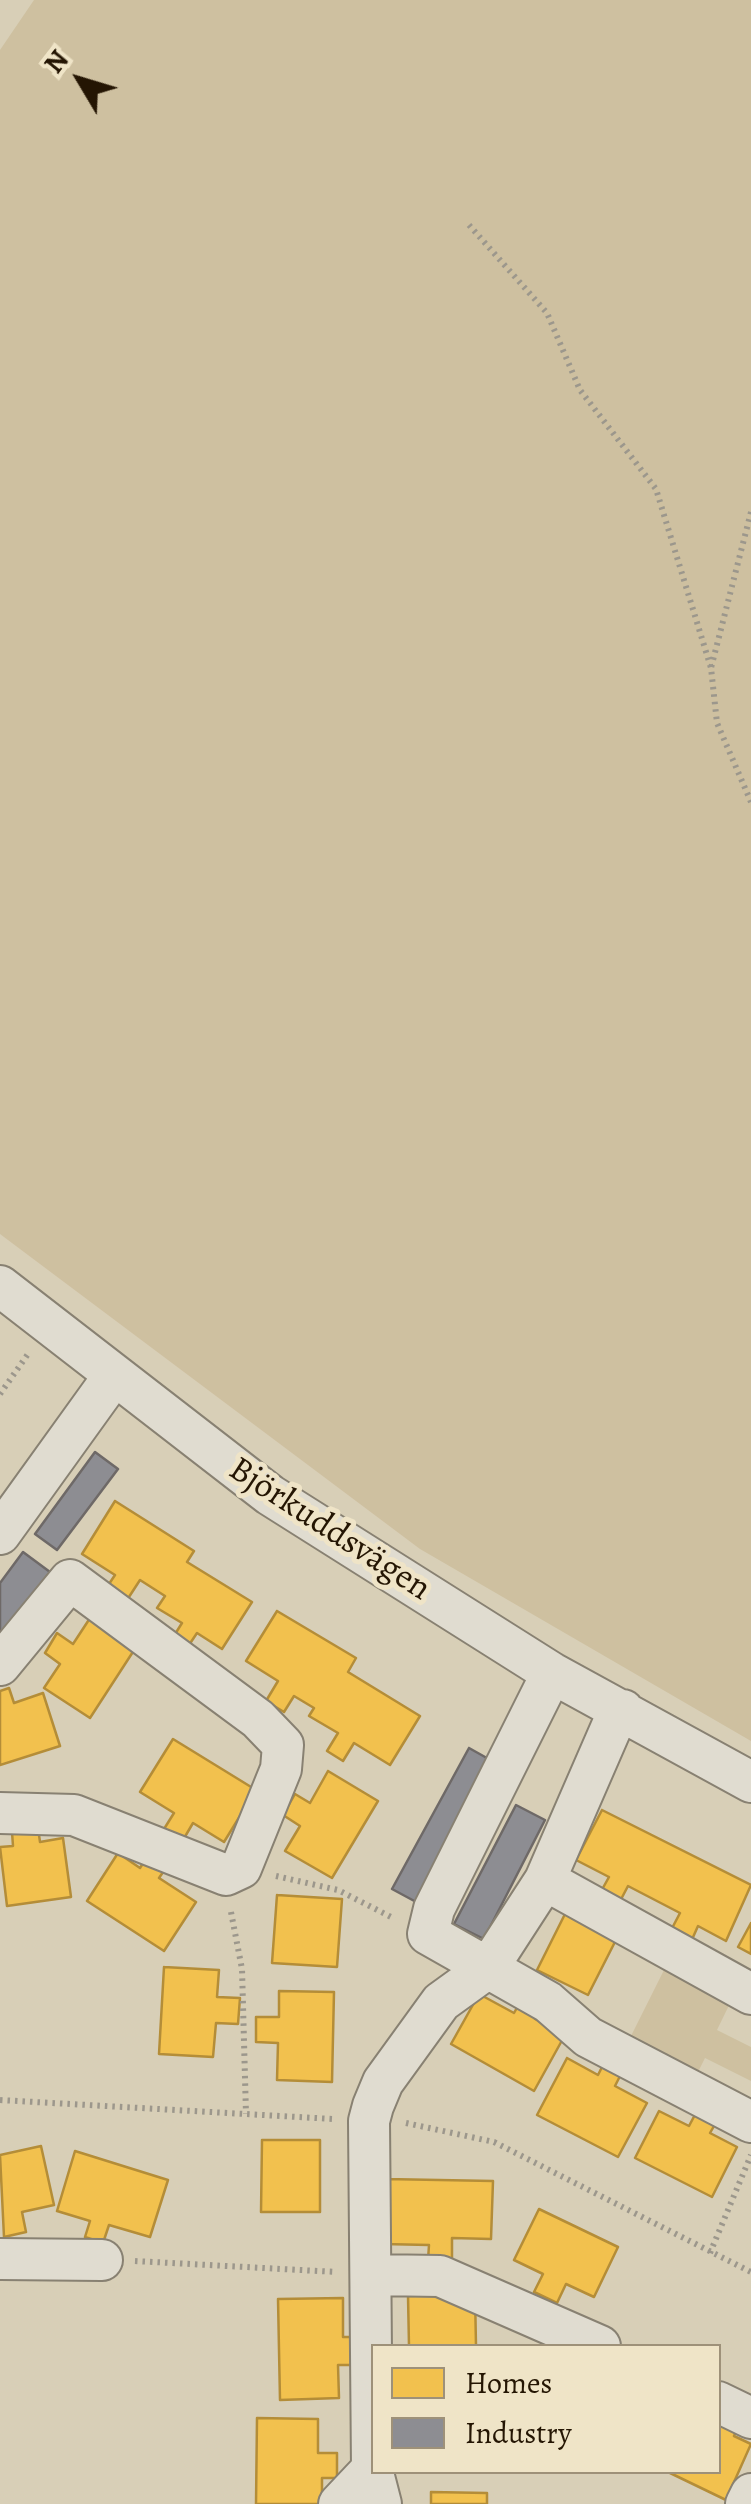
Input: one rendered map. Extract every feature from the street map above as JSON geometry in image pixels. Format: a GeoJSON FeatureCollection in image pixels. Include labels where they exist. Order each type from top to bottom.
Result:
{"type":"FeatureCollection","features":[{"type":"Feature","properties":{"kind":"street","name":"Björkuddsvägen"},"geometry":{"type":"LineString","coordinates":[[0,1286],[270,1495],[552,1674],[751,1782]]}},
{"type":"Feature","properties":{"kind":"street"},"geometry":{"type":"LineString","coordinates":[[0,1534],[113,1377]]}},
{"type":"Feature","properties":{"kind":"street"},"geometry":{"type":"LineString","coordinates":[[0,1664],[70,1580],[258,1719],[283,1744],[280,1769],[234,1871],[74,1815],[0,1813]]}},
{"type":"Feature","properties":{"kind":"street"},"geometry":{"type":"LineString","coordinates":[[552,1674],[434,1909],[428,1934],[548,2002],[588,2037],[751,2122]]}},
{"type":"Feature","properties":{"kind":"street"},"geometry":{"type":"LineString","coordinates":[[374,2344],[369,2121],[373,2106],[383,2082],[441,2002],[488,1968],[545,1880],[612,1726],[624,1710]]}},
{"type":"Feature","properties":{"kind":"street"},"geometry":{"type":"LineString","coordinates":[[545,1880],[751,1994]]}},
{"type":"Feature","properties":{"kind":"street"},"geometry":{"type":"LineString","coordinates":[[0,2259],[102,2260]]}},
{"type":"Feature","properties":{"kind":"street"},"geometry":{"type":"LineString","coordinates":[[373,2275],[440,2276],[595,2344]]}},
{"type":"Feature","properties":{"kind":"street"},"geometry":{"type":"LineString","coordinates":[[721,2403],[751,2418]]}},
{"type":"Feature","properties":{"kind":"street"},"geometry":{"type":"LineString","coordinates":[[339,2504],[377,2486]]}},
{"type":"Feature","properties":{"kind":"street"},"geometry":{"type":"LineString","coordinates":[[746,2504],[751,2494]]}},
{"type":"Feature","properties":{"kind":"path"},"geometry":{"type":"LineString","coordinates":[[469,225],[547,313],[580,390],[656,488],[711,668],[717,723],[751,802]]}},
{"type":"Feature","properties":{"kind":"path"},"geometry":{"type":"LineString","coordinates":[[711,668],[751,512]]}},
{"type":"Feature","properties":{"kind":"path"},"geometry":{"type":"LineString","coordinates":[[0,1394],[30,1352]]}},
{"type":"Feature","properties":{"kind":"path"},"geometry":{"type":"LineString","coordinates":[[246,2114],[242,1969],[234,1871],[338,1890],[428,1934]]}},
{"type":"Feature","properties":{"kind":"path"},"geometry":{"type":"LineString","coordinates":[[710,2253],[751,2154]]}},
{"type":"Feature","properties":{"kind":"path"},"geometry":{"type":"LineString","coordinates":[[102,2260],[205,2261],[373,2275]]}},
{"type":"Feature","properties":{"kind":"shaded area"},"geometry":{"type":"Polygon","coordinates":[[[34,0],[751,0],[751,1741],[420,1549],[0,1234],[0,50],[34,0]]]}},
{"type":"Feature","properties":{"kind":"shaded area"},"geometry":{"type":"Polygon","coordinates":[[[669,1960],[735,1993],[717,2030],[751,2047],[751,2081],[705,2058],[695,2078],[627,2044],[669,1960]]]}},
{"type":"Feature","properties":{"kind":"building: Homes"},"geometry":{"type":"Polygon","coordinates":[[[115,1501],[194,1551],[187,1562],[252,1602],[222,1649],[197,1633],[187,1648],[172,1639],[182,1623],[157,1608],[165,1596],[140,1580],[127,1600],[107,1587],[115,1575],[82,1554],[115,1501]]]}},
{"type":"Feature","properties":{"kind":"building: Homes"},"geometry":{"type":"Polygon","coordinates":[[[277,1611],[356,1658],[348,1672],[420,1716],[390,1765],[354,1743],[343,1761],[327,1751],[338,1733],[309,1716],[314,1708],[294,1696],[284,1712],[266,1701],[278,1681],[246,1661],[277,1611]]]}},
{"type":"Feature","properties":{"kind":"building: Homes"},"geometry":{"type":"Polygon","coordinates":[[[94,1612],[140,1641],[90,1718],[44,1688],[60,1664],[45,1653],[57,1633],[73,1644],[94,1612]]]}},
{"type":"Feature","properties":{"kind":"building: Homes"},"geometry":{"type":"Polygon","coordinates":[[[9,1688],[14,1703],[43,1693],[60,1746],[0,1765],[0,1691],[9,1688]]]}},
{"type":"Feature","properties":{"kind":"building: Homes"},"geometry":{"type":"Polygon","coordinates":[[[173,1739],[256,1790],[224,1842],[193,1823],[183,1840],[164,1829],[174,1813],[140,1792],[173,1739]]]}},
{"type":"Feature","properties":{"kind":"building: Homes"},"geometry":{"type":"Polygon","coordinates":[[[328,1771],[378,1801],[332,1878],[285,1851],[300,1826],[283,1815],[295,1794],[310,1803],[328,1771]]]}},
{"type":"Feature","properties":{"kind":"building: Homes"},"geometry":{"type":"Polygon","coordinates":[[[602,1810],[751,1885],[726,1941],[698,1926],[690,1944],[669,1934],[680,1913],[628,1886],[618,1905],[599,1895],[609,1877],[576,1860],[602,1810]]]}},
{"type":"Feature","properties":{"kind":"building: Homes"},"geometry":{"type":"Polygon","coordinates":[[[38,1828],[40,1842],[63,1838],[71,1897],[7,1906],[0,1847],[13,1846],[12,1832],[38,1828]]]}},
{"type":"Feature","properties":{"kind":"building: Homes"},"geometry":{"type":"Polygon","coordinates":[[[150,1852],[168,1865],[159,1878],[196,1902],[164,1951],[87,1901],[118,1853],[140,1868],[150,1852]]]}},
{"type":"Feature","properties":{"kind":"building: Homes"},"geometry":{"type":"Polygon","coordinates":[[[277,1895],[342,1899],[337,1967],[272,1963],[277,1895]]]}},
{"type":"Feature","properties":{"kind":"building: Homes"},"geometry":{"type":"Polygon","coordinates":[[[568,1908],[619,1934],[588,1995],[537,1970],[568,1908]]]}},
{"type":"Feature","properties":{"kind":"building: Homes"},"geometry":{"type":"Polygon","coordinates":[[[751,1923],[751,1954],[738,1947],[751,1923]]]}},
{"type":"Feature","properties":{"kind":"building: Homes"},"geometry":{"type":"Polygon","coordinates":[[[164,1967],[219,1970],[217,1997],[240,1998],[238,2024],[216,2023],[213,2057],[159,2054],[164,1967]]]}},
{"type":"Feature","properties":{"kind":"building: Homes"},"geometry":{"type":"Polygon","coordinates":[[[279,1991],[334,1992],[332,2082],[277,2080],[278,2043],[256,2042],[256,2017],[279,2017],[279,1991]]]}},
{"type":"Feature","properties":{"kind":"building: Homes"},"geometry":{"type":"Polygon","coordinates":[[[479,1994],[514,2013],[523,1997],[541,2008],[535,2019],[565,2035],[534,2091],[451,2044],[479,1994]]]}},
{"type":"Feature","properties":{"kind":"building: Homes"},"geometry":{"type":"Polygon","coordinates":[[[567,2058],[598,2075],[604,2063],[622,2072],[615,2086],[647,2103],[618,2157],[537,2115],[567,2058]]]}},
{"type":"Feature","properties":{"kind":"building: Homes"},"geometry":{"type":"Polygon","coordinates":[[[698,2109],[718,2119],[710,2133],[737,2147],[712,2197],[635,2158],[659,2111],[689,2126],[698,2109]]]}},
{"type":"Feature","properties":{"kind":"building: Homes"},"geometry":{"type":"Polygon","coordinates":[[[262,2140],[320,2140],[320,2212],[261,2212],[262,2140]]]}},
{"type":"Feature","properties":{"kind":"building: Homes"},"geometry":{"type":"Polygon","coordinates":[[[41,2146],[54,2205],[22,2212],[26,2232],[4,2237],[0,2155],[41,2146]]]}},
{"type":"Feature","properties":{"kind":"building: Homes"},"geometry":{"type":"Polygon","coordinates":[[[75,2151],[168,2180],[150,2237],[109,2225],[103,2243],[85,2237],[90,2221],[57,2211],[75,2151]]]}},
{"type":"Feature","properties":{"kind":"building: Homes"},"geometry":{"type":"Polygon","coordinates":[[[385,2179],[493,2181],[491,2239],[452,2238],[452,2260],[428,2260],[429,2245],[383,2244],[385,2179]]]}},
{"type":"Feature","properties":{"kind":"building: Homes"},"geometry":{"type":"Polygon","coordinates":[[[539,2209],[618,2247],[594,2297],[566,2284],[557,2303],[534,2292],[543,2274],[514,2260],[539,2209]]]}},
{"type":"Feature","properties":{"kind":"building: Homes"},"geometry":{"type":"Polygon","coordinates":[[[475,2294],[476,2344],[409,2344],[408,2296],[475,2294]]]}},
{"type":"Feature","properties":{"kind":"building: Homes"},"geometry":{"type":"Polygon","coordinates":[[[343,2298],[343,2337],[357,2337],[358,2365],[338,2365],[339,2398],[280,2400],[278,2299],[343,2298]]]}},
{"type":"Feature","properties":{"kind":"building: Homes"},"geometry":{"type":"Polygon","coordinates":[[[721,2416],[739,2425],[734,2436],[751,2444],[726,2500],[672,2474],[721,2474],[721,2416]]]}},
{"type":"Feature","properties":{"kind":"building: Homes"},"geometry":{"type":"Polygon","coordinates":[[[257,2418],[318,2419],[318,2453],[337,2453],[337,2478],[322,2478],[322,2504],[256,2504],[257,2418]]]}},
{"type":"Feature","properties":{"kind":"building: Homes"},"geometry":{"type":"Polygon","coordinates":[[[431,2492],[487,2493],[487,2504],[431,2504],[431,2492]]]}},
{"type":"Feature","properties":{"kind":"building: Industry"},"geometry":{"type":"Polygon","coordinates":[[[95,1452],[118,1469],[57,1550],[35,1534],[95,1452]]]}},
{"type":"Feature","properties":{"kind":"building: Industry"},"geometry":{"type":"Polygon","coordinates":[[[23,1552],[50,1572],[0,1639],[0,1583],[23,1552]]]}},
{"type":"Feature","properties":{"kind":"building: Industry"},"geometry":{"type":"Polygon","coordinates":[[[469,1748],[494,1762],[418,1903],[392,1889],[469,1748]]]}},
{"type":"Feature","properties":{"kind":"building: Industry"},"geometry":{"type":"Polygon","coordinates":[[[516,1805],[545,1820],[484,1939],[454,1924],[516,1805]]]}}]}
